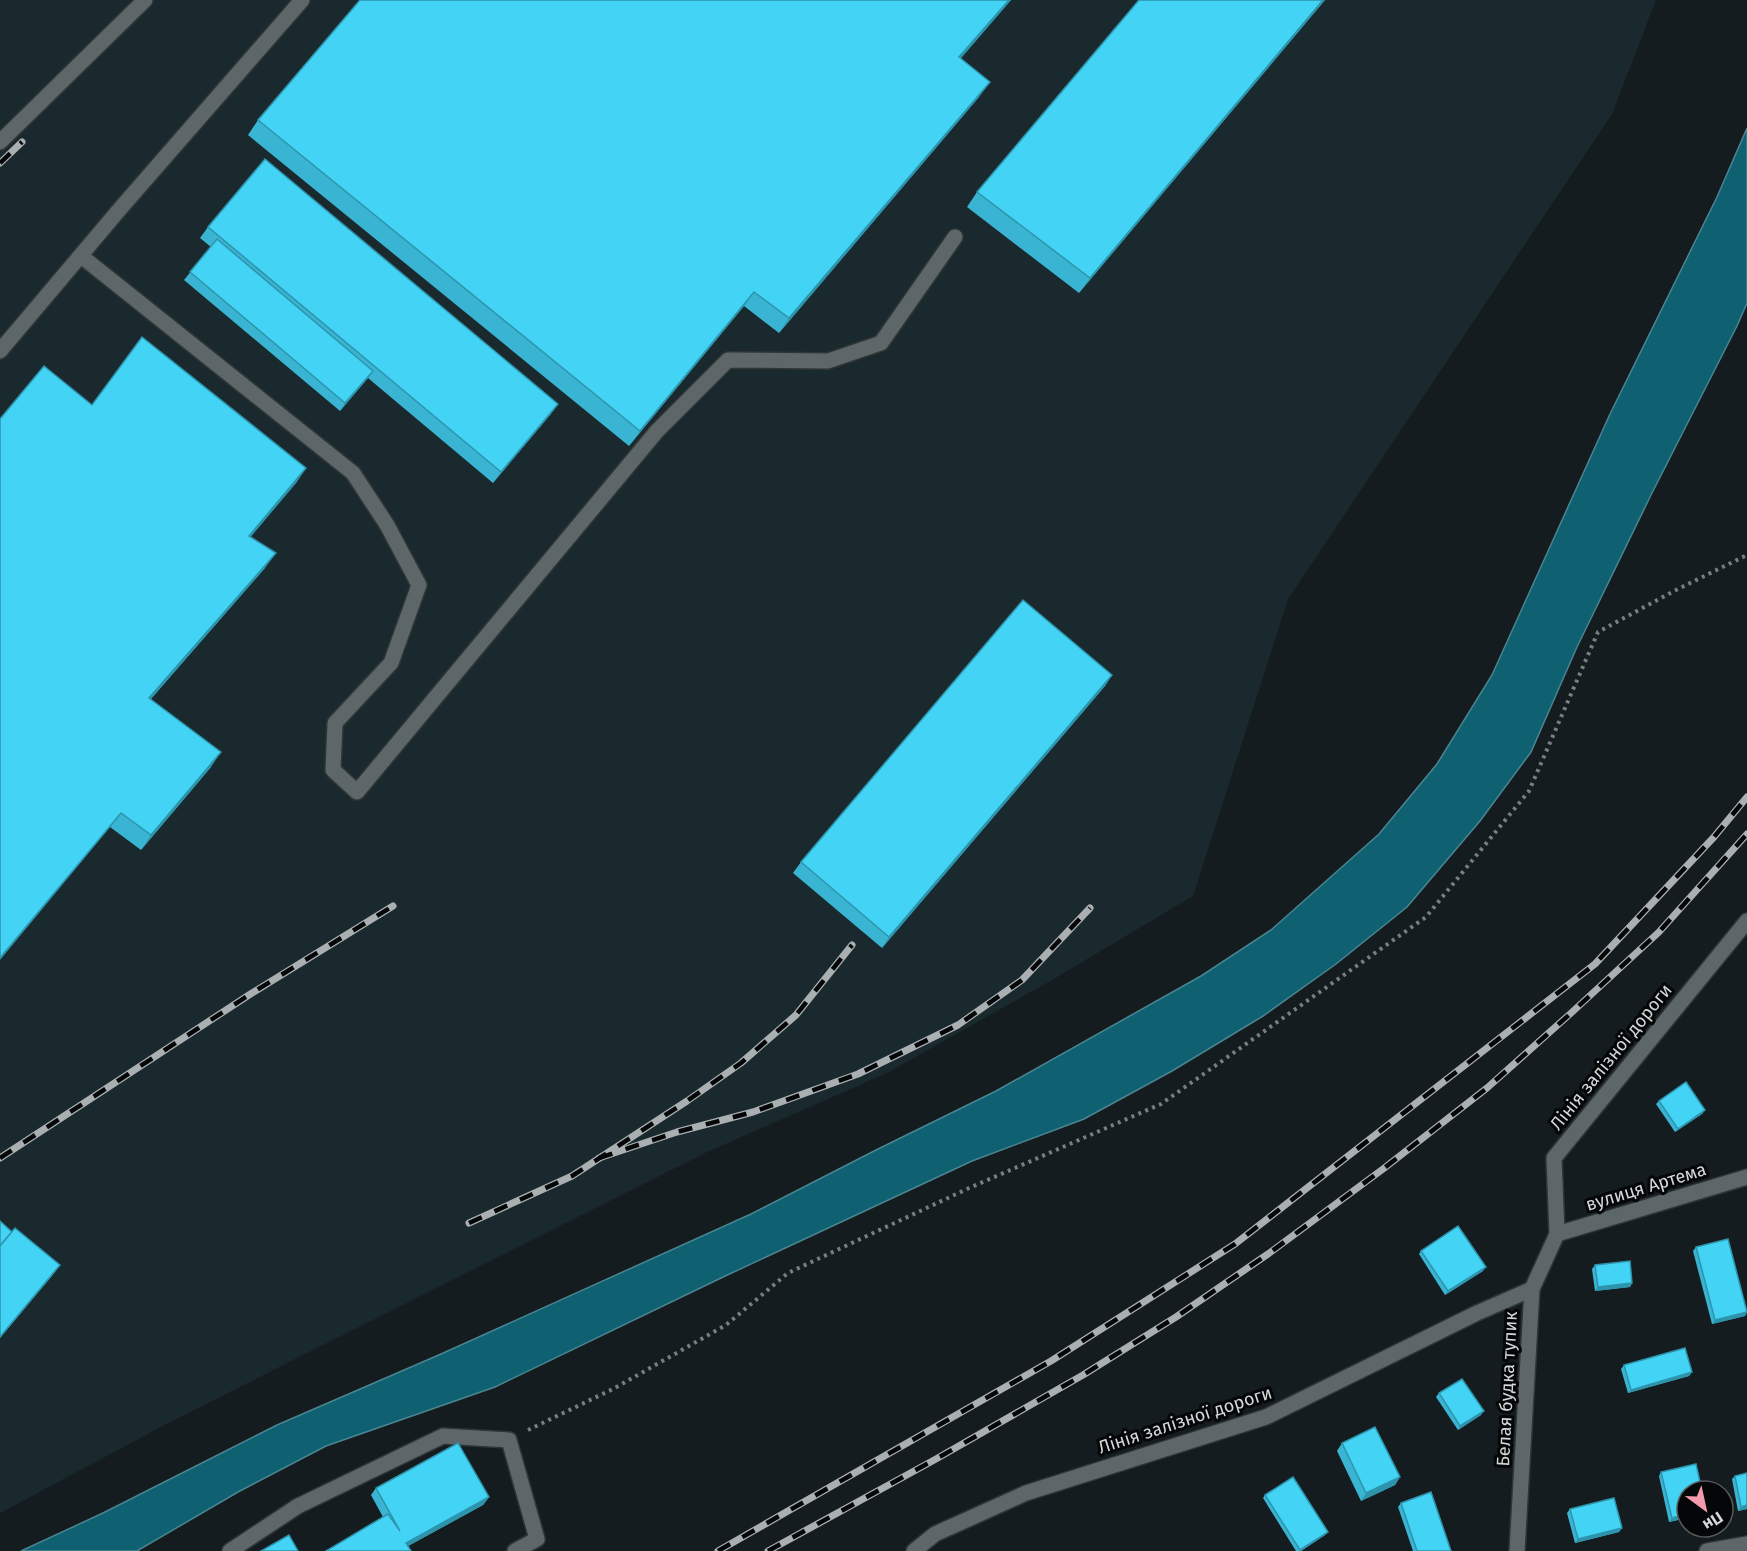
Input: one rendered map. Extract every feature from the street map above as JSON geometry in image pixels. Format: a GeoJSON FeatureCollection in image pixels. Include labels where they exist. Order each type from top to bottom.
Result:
{"type":"FeatureCollection","features":[{"type":"Feature","properties":{"kind":"street"},"geometry":{"type":"LineString","coordinates":[[0,142],[145,0]]}},
{"type":"Feature","properties":{"kind":"street"},"geometry":{"type":"LineString","coordinates":[[0,351],[302,0]]}},
{"type":"Feature","properties":{"kind":"street"},"geometry":{"type":"LineString","coordinates":[[81,256],[353,473],[387,525],[419,585],[391,663],[335,723],[333,770],[357,792],[657,431],[728,360],[828,361],[881,343],[955,237]]}},
{"type":"Feature","properties":{"kind":"street","name":"Лінія залізної дороги"},"geometry":{"type":"LineString","coordinates":[[1557,1234],[1554,1158],[1747,921]]}},
{"type":"Feature","properties":{"kind":"street","name":"вулиця Артема"},"geometry":{"type":"LineString","coordinates":[[1557,1234],[1747,1177]]}},
{"type":"Feature","properties":{"kind":"street","name":"Белая будка тупик"},"geometry":{"type":"LineString","coordinates":[[1517,1551],[1532,1289],[1557,1234]]}},
{"type":"Feature","properties":{"kind":"street","name":"Лінія залізної дороги"},"geometry":{"type":"LineString","coordinates":[[914,1551],[935,1534],[1026,1492],[1266,1417],[1477,1313],[1532,1289]]}},
{"type":"Feature","properties":{"kind":"street"},"geometry":{"type":"LineString","coordinates":[[230,1551],[298,1506],[443,1436],[509,1440],[537,1539],[515,1551]]}},
{"type":"Feature","properties":{"kind":"street"},"geometry":{"type":"LineString","coordinates":[[1707,1551],[1747,1544]]}},
{"type":"Feature","properties":{"kind":"path"},"geometry":{"type":"LineString","coordinates":[[509,1440],[613,1389],[726,1325],[788,1274],[967,1189],[1161,1104],[1426,917],[1529,791],[1598,632],[1747,555]]}},
{"type":"Feature","properties":{"kind":"shaded area"},"geometry":{"type":"Polygon","coordinates":[[[0,0],[1656,0],[1612,114],[1288,599],[1193,896],[1052,980],[887,1073],[705,1153],[176,1419],[0,1513],[0,0]]]}},
{"type":"Feature","properties":{"kind":"water"},"geometry":{"type":"Polygon","coordinates":[[[1747,128],[1747,303],[1737,326],[1577,647],[1531,752],[1480,821],[1407,907],[1336,964],[1263,1016],[1172,1071],[1084,1119],[972,1161],[495,1387],[326,1446],[238,1492],[137,1551],[21,1551],[103,1513],[277,1425],[441,1354],[751,1214],[996,1091],[1201,976],[1271,930],[1379,834],[1437,764],[1492,675],[1610,414],[1717,197],[1747,128]]]}},
{"type":"Feature","properties":{"kind":"building"},"geometry":{"type":"Polygon","coordinates":[[[360,0],[1009,0],[959,57],[990,82],[789,318],[754,292],[640,431],[258,120],[360,0]]]}},
{"type":"Feature","properties":{"kind":"building"},"geometry":{"type":"Polygon","coordinates":[[[1139,0],[1323,0],[1090,278],[977,192],[1139,0]]]}},
{"type":"Feature","properties":{"kind":"building"},"geometry":{"type":"Polygon","coordinates":[[[265,159],[558,404],[501,472],[208,227],[265,159]]]}},
{"type":"Feature","properties":{"kind":"building"},"geometry":{"type":"Polygon","coordinates":[[[217,239],[373,371],[345,403],[190,272],[217,239]]]}},
{"type":"Feature","properties":{"kind":"building"},"geometry":{"type":"Polygon","coordinates":[[[142,337],[306,468],[249,536],[276,553],[149,698],[221,752],[151,835],[121,813],[0,958],[0,419],[44,366],[92,405],[142,337]]]}},
{"type":"Feature","properties":{"kind":"building"},"geometry":{"type":"Polygon","coordinates":[[[1023,600],[1112,675],[889,937],[801,862],[1023,600]]]}},
{"type":"Feature","properties":{"kind":"building"},"geometry":{"type":"Polygon","coordinates":[[[1686,1082],[1705,1110],[1678,1129],[1659,1101],[1686,1082]]]}},
{"type":"Feature","properties":{"kind":"building"},"geometry":{"type":"Polygon","coordinates":[[[0,1221],[12,1232],[0,1246],[0,1221]]]}},
{"type":"Feature","properties":{"kind":"building"},"geometry":{"type":"Polygon","coordinates":[[[1458,1226],[1486,1267],[1448,1291],[1421,1251],[1458,1226]]]}},
{"type":"Feature","properties":{"kind":"building"},"geometry":{"type":"Polygon","coordinates":[[[15,1228],[60,1265],[0,1337],[0,1246],[15,1228]]]}},
{"type":"Feature","properties":{"kind":"building"},"geometry":{"type":"Polygon","coordinates":[[[1728,1239],[1747,1312],[1715,1320],[1696,1247],[1728,1239]]]}},
{"type":"Feature","properties":{"kind":"building"},"geometry":{"type":"Polygon","coordinates":[[[1630,1261],[1632,1283],[1598,1287],[1595,1265],[1630,1261]]]}},
{"type":"Feature","properties":{"kind":"building"},"geometry":{"type":"Polygon","coordinates":[[[1685,1348],[1692,1372],[1631,1390],[1624,1365],[1685,1348]]]}},
{"type":"Feature","properties":{"kind":"building"},"geometry":{"type":"Polygon","coordinates":[[[1462,1379],[1484,1411],[1460,1426],[1439,1393],[1462,1379]]]}},
{"type":"Feature","properties":{"kind":"building"},"geometry":{"type":"Polygon","coordinates":[[[1375,1427],[1400,1477],[1366,1493],[1342,1443],[1375,1427]]]}},
{"type":"Feature","properties":{"kind":"building"},"geometry":{"type":"Polygon","coordinates":[[[458,1443],[489,1497],[406,1543],[411,1551],[326,1551],[388,1514],[400,1531],[376,1488],[458,1443]]]}},
{"type":"Feature","properties":{"kind":"building"},"geometry":{"type":"Polygon","coordinates":[[[1696,1464],[1699,1479],[1675,1479],[1675,1517],[1672,1518],[1661,1472],[1696,1464]]]}},
{"type":"Feature","properties":{"kind":"building"},"geometry":{"type":"Polygon","coordinates":[[[1747,1473],[1747,1505],[1741,1507],[1735,1476],[1747,1473]]]}},
{"type":"Feature","properties":{"kind":"building"},"geometry":{"type":"Polygon","coordinates":[[[1293,1477],[1328,1532],[1300,1550],[1265,1495],[1293,1477]]]}},
{"type":"Feature","properties":{"kind":"building"},"geometry":{"type":"Polygon","coordinates":[[[1431,1492],[1451,1551],[1417,1551],[1401,1503],[1431,1492]]]}},
{"type":"Feature","properties":{"kind":"building"},"geometry":{"type":"Polygon","coordinates":[[[1614,1498],[1622,1528],[1578,1539],[1570,1509],[1614,1498]]]}},
{"type":"Feature","properties":{"kind":"building"},"geometry":{"type":"Polygon","coordinates":[[[289,1535],[298,1551],[261,1551],[289,1535]]]}},
{"type":"Feature","properties":{"kind":"railway"},"geometry":{"type":"LineString","coordinates":[[0,163],[22,142]]}},
{"type":"Feature","properties":{"kind":"railway"},"geometry":{"type":"LineString","coordinates":[[718,1551],[1051,1361],[1235,1244],[1595,964],[1714,837],[1747,797]]}},
{"type":"Feature","properties":{"kind":"railway"},"geometry":{"type":"LineString","coordinates":[[768,1551],[1083,1375],[1176,1317],[1268,1254],[1487,1088],[1659,932],[1747,834]]}},
{"type":"Feature","properties":{"kind":"railway"},"geometry":{"type":"LineString","coordinates":[[0,1158],[252,993],[393,906]]}},
{"type":"Feature","properties":{"kind":"railway"},"geometry":{"type":"LineString","coordinates":[[599,1158],[677,1132],[753,1112],[858,1074],[958,1025],[1022,980],[1090,908]]}},
{"type":"Feature","properties":{"kind":"railway"},"geometry":{"type":"LineString","coordinates":[[469,1223],[572,1176],[741,1063],[796,1015],[852,945]]}}]}
